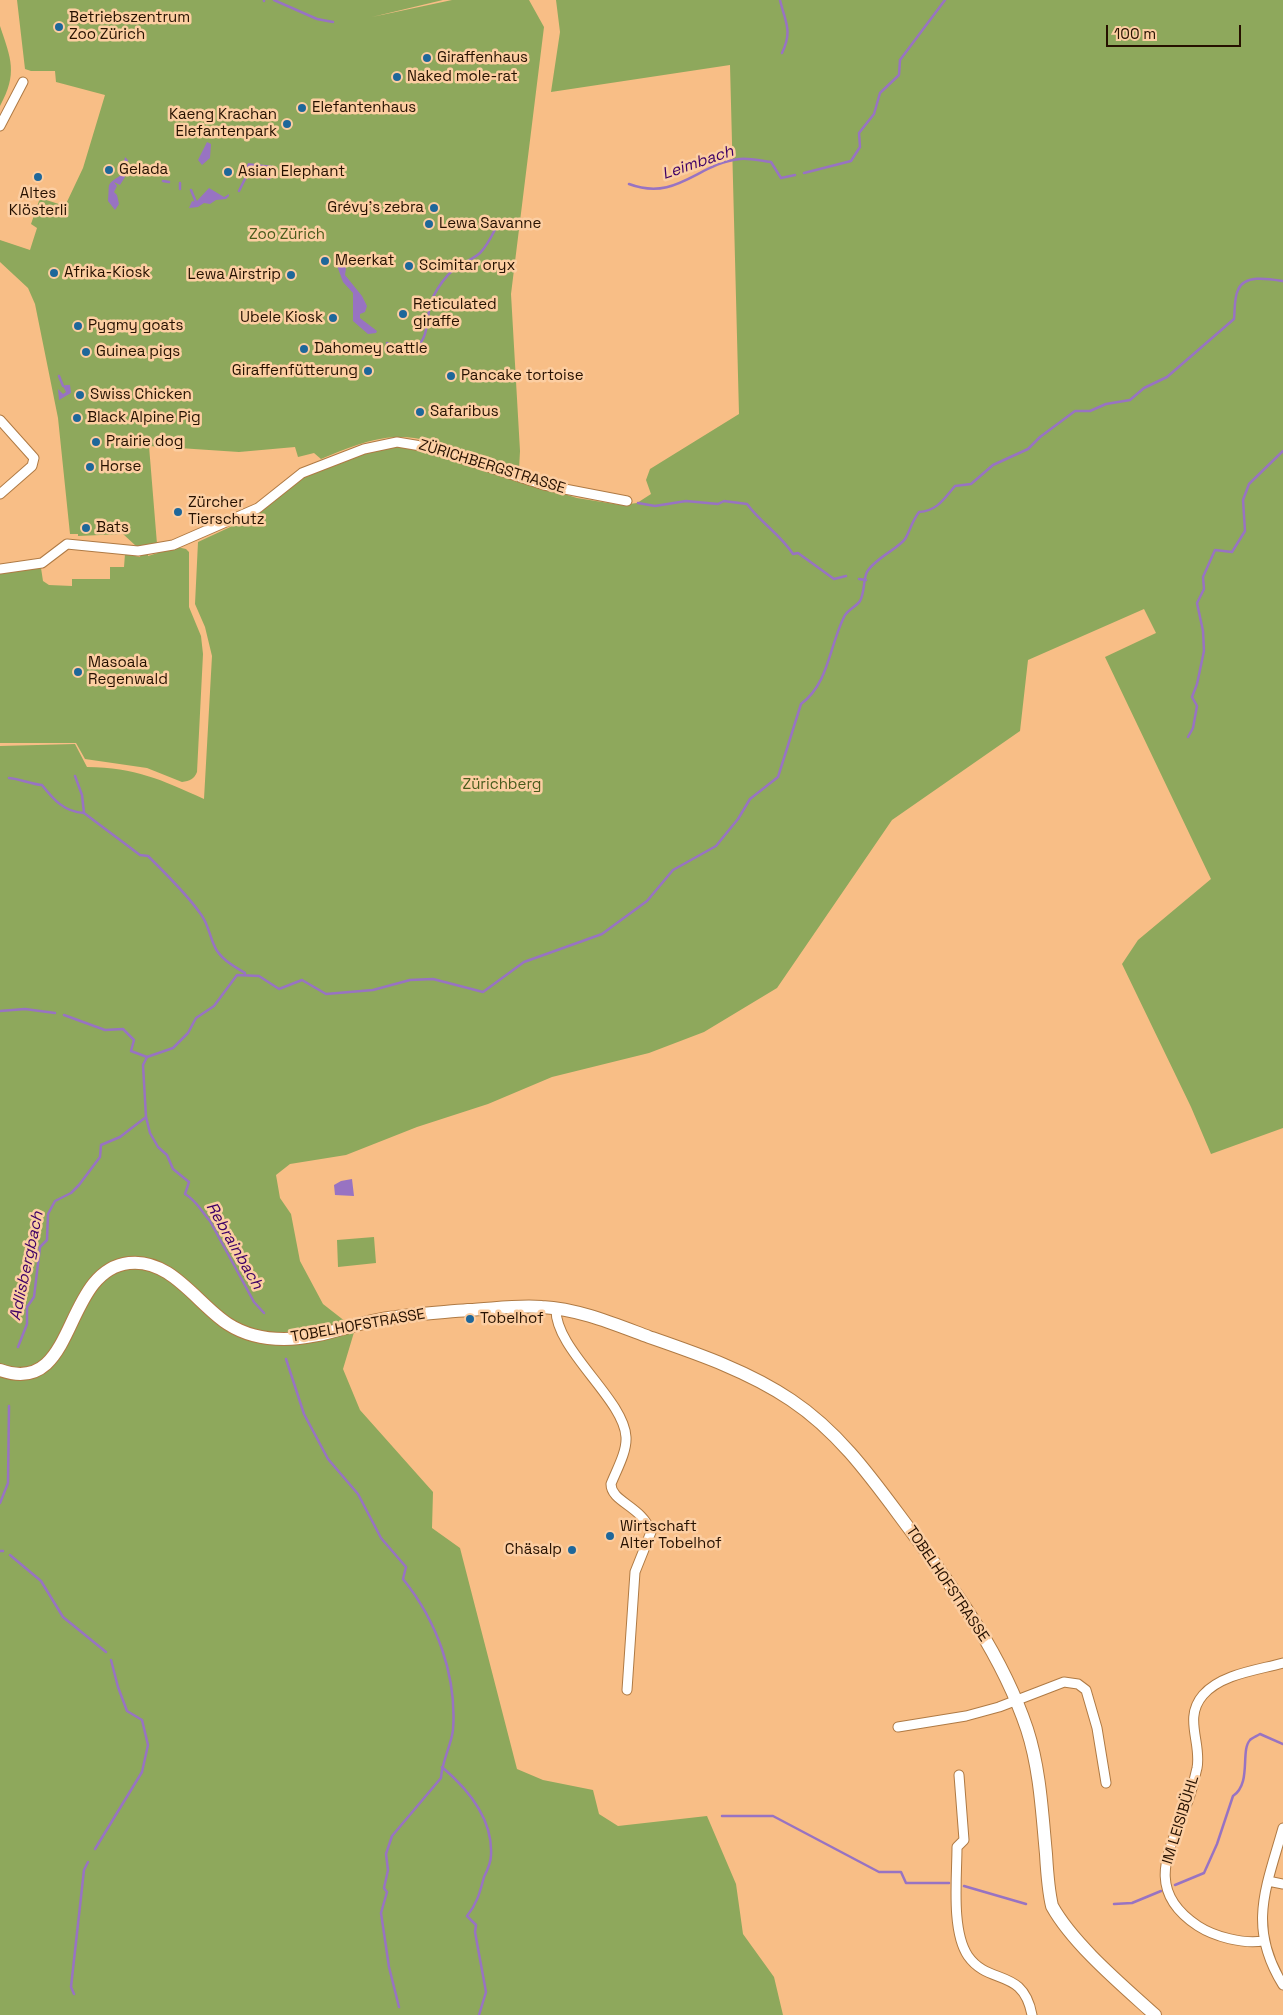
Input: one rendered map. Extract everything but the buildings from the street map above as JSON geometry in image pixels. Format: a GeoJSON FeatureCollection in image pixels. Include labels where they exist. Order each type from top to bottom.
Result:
{"type":"FeatureCollection","features":[{"type":"Feature","properties":{"kind":"main road","name":"TOBELHOFSTRASSE"},"geometry":{"type":"LineString","coordinates":[[0,1370],[22,1374],[44,1365],[64,1342],[92,1283],[108,1270],[129,1263],[148,1264],[166,1272],[229,1324],[252,1335],[272,1339],[307,1337],[406,1315],[514,1307],[556,1308],[608,1322],[726,1366],[775,1390],[819,1421],[870,1475],[960,1598],[970,1617],[1000,1662],[1028,1732],[1037,1772],[1052,1906],[1064,1924],[1085,1948],[1155,2015]]}},
{"type":"Feature","properties":{"kind":"street"},"geometry":{"type":"LineString","coordinates":[[0,126],[23,82]]}},
{"type":"Feature","properties":{"kind":"street"},"geometry":{"type":"LineString","coordinates":[[0,420],[34,458],[32,466],[0,494]]}},
{"type":"Feature","properties":{"kind":"street","name":"ZÜRICHBERGSTRASSE"},"geometry":{"type":"LineString","coordinates":[[0,569],[42,564],[66,544],[138,552],[172,545],[258,508],[302,473],[364,449],[397,442],[427,447],[544,485],[627,501]]}},
{"type":"Feature","properties":{"kind":"street"},"geometry":{"type":"LineString","coordinates":[[556,1308],[561,1329],[585,1368],[618,1414],[625,1428],[626,1439],[611,1484],[611,1490],[615,1496],[643,1515],[651,1532],[635,1572],[627,1690]]}},
{"type":"Feature","properties":{"kind":"street","name":"IM LEISIBÜHL"},"geometry":{"type":"LineString","coordinates":[[1263,1941],[1254,1942],[1215,1934],[1190,1920],[1170,1896],[1165,1879],[1164,1865],[1193,1786],[1198,1764],[1193,1729],[1194,1712],[1200,1700],[1220,1682],[1283,1663]]}},
{"type":"Feature","properties":{"kind":"street"},"geometry":{"type":"LineString","coordinates":[[898,1727],[966,1716],[1064,1682],[1078,1684],[1086,1690],[1097,1728],[1106,1783]]}},
{"type":"Feature","properties":{"kind":"street"},"geometry":{"type":"LineString","coordinates":[[959,1775],[964,1840],[957,1847],[957,1899],[963,1947],[978,1966],[1019,1986],[1027,1998],[1032,2015]]}},
{"type":"Feature","properties":{"kind":"street"},"geometry":{"type":"LineString","coordinates":[[1283,1828],[1268,1881],[1262,1915],[1263,1941],[1272,1966],[1283,1985]]}},
{"type":"Feature","properties":{"kind":"street"},"geometry":{"type":"LineString","coordinates":[[1268,1881],[1283,1884]]}},
{"type":"Feature","properties":{"kind":"green space","name":"Zoo Zürich"},"geometry":{"type":"Polygon","coordinates":[[[17,0],[443,0],[372,17],[452,0],[529,0],[544,27],[511,294],[520,451],[519,470],[443,444],[427,440],[397,437],[377,439],[321,459],[314,453],[298,457],[295,447],[239,452],[149,446],[157,544],[148,546],[148,556],[177,547],[186,549],[189,552],[189,607],[201,636],[203,654],[197,772],[193,778],[185,782],[147,768],[85,759],[76,743],[0,743],[0,573],[41,568],[43,581],[49,585],[72,586],[72,579],[110,579],[110,567],[124,567],[125,554],[140,557],[141,547],[136,546],[123,534],[78,536],[78,534],[70,534],[58,418],[35,304],[28,288],[0,262],[0,240],[30,250],[37,228],[31,224],[40,198],[65,206],[83,168],[105,95],[56,82],[55,71],[31,71],[25,69],[17,0]]]}},
{"type":"Feature","properties":{"kind":"green space","name":"Zürichberg"},"geometry":{"type":"Polygon","coordinates":[[[556,0],[1283,0],[1283,1128],[1211,1154],[1191,1107],[1122,964],[1138,940],[1211,879],[1105,657],[1156,633],[1144,609],[1028,660],[1020,731],[892,820],[777,988],[704,1032],[649,1053],[552,1077],[488,1104],[417,1127],[346,1155],[290,1164],[276,1175],[280,1198],[291,1214],[300,1261],[323,1304],[355,1329],[343,1369],[360,1410],[433,1492],[432,1528],[460,1548],[517,1769],[543,1780],[593,1790],[599,1814],[618,1826],[707,1816],[736,1884],[743,1934],[774,1977],[783,2015],[0,2015],[0,746],[75,744],[87,767],[134,772],[204,799],[212,656],[205,627],[195,604],[198,542],[258,514],[303,477],[342,461],[396,446],[414,447],[577,498],[621,505],[637,503],[651,494],[646,480],[650,469],[739,414],[730,65],[551,92],[560,32],[556,0]]]}},
{"type":"Feature","properties":{"kind":"green space"},"geometry":{"type":"Polygon","coordinates":[[[0,26],[10,57],[11,75],[6,94],[0,106],[0,26]]]}},
{"type":"Feature","properties":{"kind":"green space"},"geometry":{"type":"Polygon","coordinates":[[[374,1237],[376,1263],[338,1267],[337,1240],[374,1237]]]}},
{"type":"Feature","properties":{"kind":"shaded area"},"geometry":{"type":"Polygon","coordinates":[[[207,142],[211,144],[210,158],[202,165],[198,160],[207,142]]]}},
{"type":"Feature","properties":{"kind":"shaded area"},"geometry":{"type":"Polygon","coordinates":[[[125,157],[128,160],[125,177],[120,185],[114,182],[117,186],[114,192],[117,195],[119,204],[115,210],[108,201],[109,187],[110,183],[121,175],[125,157]]]}},
{"type":"Feature","properties":{"kind":"shaded area"},"geometry":{"type":"Polygon","coordinates":[[[248,163],[274,166],[275,175],[269,180],[258,178],[257,170],[254,177],[244,173],[248,163]]]}},
{"type":"Feature","properties":{"kind":"shaded area"},"geometry":{"type":"Polygon","coordinates":[[[209,188],[224,197],[229,194],[229,196],[226,199],[216,200],[210,204],[204,203],[198,207],[189,208],[192,201],[196,202],[209,188]]]}},
{"type":"Feature","properties":{"kind":"shaded area"},"geometry":{"type":"Polygon","coordinates":[[[339,260],[346,268],[345,275],[362,296],[367,306],[365,312],[360,314],[360,318],[377,331],[376,333],[368,334],[353,321],[353,293],[343,282],[336,263],[339,260]]]}},
{"type":"Feature","properties":{"kind":"shaded area"},"geometry":{"type":"Polygon","coordinates":[[[70,385],[71,393],[59,400],[58,389],[63,394],[66,392],[63,386],[70,385]]]}},
{"type":"Feature","properties":{"kind":"shaded area"},"geometry":{"type":"Polygon","coordinates":[[[352,1179],[354,1196],[335,1195],[334,1185],[341,1181],[352,1179]]]}},
{"type":"Feature","properties":{"kind":"waterway"},"geometry":{"type":"LineString","coordinates":[[274,0],[317,19],[333,22]]}},
{"type":"Feature","properties":{"kind":"waterway"},"geometry":{"type":"LineString","coordinates":[[780,0],[788,32],[782,53]]}},
{"type":"Feature","properties":{"kind":"waterway","name":"Leimbach"},"geometry":{"type":"LineString","coordinates":[[804,173],[851,161],[860,147],[859,133],[874,114],[880,93],[899,75],[900,60],[945,0]]}},
{"type":"Feature","properties":{"kind":"waterway","name":"Leimbach"},"geometry":{"type":"LineString","coordinates":[[629,184],[646,188],[661,188],[687,180],[725,162],[740,159],[771,162],[781,178],[795,175]]}},
{"type":"Feature","properties":{"kind":"waterway"},"geometry":{"type":"LineString","coordinates":[[239,191],[247,175]]}},
{"type":"Feature","properties":{"kind":"waterway"},"geometry":{"type":"LineString","coordinates":[[163,181],[169,182]]}},
{"type":"Feature","properties":{"kind":"waterway"},"geometry":{"type":"LineString","coordinates":[[180,183],[180,189]]}},
{"type":"Feature","properties":{"kind":"waterway"},"geometry":{"type":"LineString","coordinates":[[191,190],[196,202]]}},
{"type":"Feature","properties":{"kind":"waterway"},"geometry":{"type":"LineString","coordinates":[[387,343],[405,350],[412,349],[421,343],[426,331],[431,303],[439,286],[454,269],[480,253],[489,242],[500,220]]}},
{"type":"Feature","properties":{"kind":"waterway"},"geometry":{"type":"LineString","coordinates":[[264,1313],[254,1302],[210,1221],[196,1203],[185,1194],[189,1182],[173,1169],[167,1155],[158,1147],[150,1133],[146,1117],[143,1065],[147,1057],[173,1048],[188,1033],[196,1018],[214,1006],[237,975],[259,976],[279,989],[302,980],[326,994],[373,990],[410,980],[433,979],[483,992],[524,962],[602,934],[647,901],[673,870],[716,846],[738,819],[750,799],[778,777],[801,704],[817,686],[823,675],[844,617],[862,597],[867,572],[870,567],[905,539],[919,512],[935,507],[944,500],[955,486],[971,484],[993,465],[1028,449],[1040,437],[1075,411],[1090,411],[1106,404],[1130,400],[1144,388],[1167,377],[1234,319],[1235,300],[1241,285],[1258,279],[1283,281]]}},
{"type":"Feature","properties":{"kind":"waterway"},"geometry":{"type":"LineString","coordinates":[[59,376],[63,386]]}},
{"type":"Feature","properties":{"kind":"waterway"},"geometry":{"type":"LineString","coordinates":[[1188,737],[1193,728],[1197,706],[1192,697],[1197,684],[1204,651],[1203,631],[1197,603],[1204,589],[1203,577],[1215,550],[1232,552],[1245,531],[1243,500],[1249,484],[1283,451]]}},
{"type":"Feature","properties":{"kind":"waterway"},"geometry":{"type":"LineString","coordinates":[[638,503],[655,506],[686,501],[718,504],[724,501],[747,504],[793,554],[798,553],[834,579],[846,576]]}},
{"type":"Feature","properties":{"kind":"waterway"},"geometry":{"type":"LineString","coordinates":[[859,579],[866,580]]}},
{"type":"Feature","properties":{"kind":"waterway"},"geometry":{"type":"LineString","coordinates":[[75,776],[82,795],[84,813]]}},
{"type":"Feature","properties":{"kind":"waterway"},"geometry":{"type":"LineString","coordinates":[[9,778],[42,785],[55,800],[65,807],[84,813],[140,855],[148,856],[182,890],[200,913],[219,954],[245,973]]}},
{"type":"Feature","properties":{"kind":"waterway"},"geometry":{"type":"LineString","coordinates":[[0,1011],[25,1009],[55,1013]]}},
{"type":"Feature","properties":{"kind":"waterway"},"geometry":{"type":"LineString","coordinates":[[64,1015],[105,1030],[123,1029],[134,1040],[131,1051],[147,1057]]}},
{"type":"Feature","properties":{"kind":"waterway","name":"Adlisbergbach"},"geometry":{"type":"LineString","coordinates":[[18,1347],[27,1324],[27,1307],[34,1297],[40,1247],[47,1240],[48,1214],[55,1201],[71,1193],[79,1185],[100,1157],[101,1145],[120,1137],[146,1117]]}},
{"type":"Feature","properties":{"kind":"waterway","name":"Rebrainbach"},"geometry":{"type":"LineString","coordinates":[[286,1359],[304,1414],[328,1459],[358,1494],[381,1538],[406,1567],[403,1579],[415,1595],[435,1631],[448,1670],[452,1690],[453,1730],[441,1778],[392,1836],[386,1854],[388,1870],[384,1888],[387,1892],[381,1913],[389,1967],[399,2007]]}},
{"type":"Feature","properties":{"kind":"waterway","name":"Adlisbergbach"},"geometry":{"type":"LineString","coordinates":[[0,1503],[8,1483],[9,1406]]}},
{"type":"Feature","properties":{"kind":"waterway"},"geometry":{"type":"LineString","coordinates":[[10,1555],[41,1581],[63,1617],[106,1652]]}},
{"type":"Feature","properties":{"kind":"waterway"},"geometry":{"type":"LineString","coordinates":[[95,1849],[142,1772],[148,1745],[142,1720],[127,1711],[111,1660]]}},
{"type":"Feature","properties":{"kind":"waterway"},"geometry":{"type":"LineString","coordinates":[[1175,1885],[1204,1873],[1217,1844],[1233,1796],[1239,1790],[1242,1783],[1247,1745],[1250,1740],[1260,1734],[1283,1744]]}},
{"type":"Feature","properties":{"kind":"waterway"},"geometry":{"type":"LineString","coordinates":[[442,1767],[461,1785],[477,1805],[488,1829],[491,1841],[490,1863],[478,1898],[467,1916],[476,1925],[475,1932],[486,1992],[479,2015]]}},
{"type":"Feature","properties":{"kind":"waterway"},"geometry":{"type":"LineString","coordinates":[[722,1816],[773,1816],[879,1872],[901,1872],[906,1883],[949,1883]]}},
{"type":"Feature","properties":{"kind":"waterway"},"geometry":{"type":"LineString","coordinates":[[74,1994],[71,1987],[84,1870],[88,1862]]}},
{"type":"Feature","properties":{"kind":"waterway"},"geometry":{"type":"LineString","coordinates":[[964,1886],[1026,1904]]}},
{"type":"Feature","properties":{"kind":"waterway"},"geometry":{"type":"LineString","coordinates":[[1114,1904],[1132,1903],[1161,1891]]}},
{"type":"Feature","properties":{"kind":"place","name":"Betriebszentrum Zoo Zürich"},"geometry":{"type":"Point","coordinates":[59,27]}},
{"type":"Feature","properties":{"kind":"place","name":"Giraffenhaus"},"geometry":{"type":"Point","coordinates":[427,58]}},
{"type":"Feature","properties":{"kind":"place","name":"Naked mole-rat"},"geometry":{"type":"Point","coordinates":[397,77]}},
{"type":"Feature","properties":{"kind":"place","name":"Elefantenhaus"},"geometry":{"type":"Point","coordinates":[302,108]}},
{"type":"Feature","properties":{"kind":"place","name":"Kaeng Krachan Elefantenpark"},"geometry":{"type":"Point","coordinates":[287,124]}},
{"type":"Feature","properties":{"kind":"place","name":"Gelada"},"geometry":{"type":"Point","coordinates":[109,170]}},
{"type":"Feature","properties":{"kind":"place","name":"Asian Elephant"},"geometry":{"type":"Point","coordinates":[228,172]}},
{"type":"Feature","properties":{"kind":"place","name":"Altes Klösterli"},"geometry":{"type":"Point","coordinates":[38,177]}},
{"type":"Feature","properties":{"kind":"place","name":"Grévy's zebra"},"geometry":{"type":"Point","coordinates":[434,208]}},
{"type":"Feature","properties":{"kind":"place","name":"Lewa Savanne"},"geometry":{"type":"Point","coordinates":[429,224]}},
{"type":"Feature","properties":{"kind":"place","name":"Meerkat"},"geometry":{"type":"Point","coordinates":[325,261]}},
{"type":"Feature","properties":{"kind":"place","name":"Scimitar oryx"},"geometry":{"type":"Point","coordinates":[409,266]}},
{"type":"Feature","properties":{"kind":"place","name":"Afrika-Kiosk"},"geometry":{"type":"Point","coordinates":[54,273]}},
{"type":"Feature","properties":{"kind":"place","name":"Lewa Airstrip"},"geometry":{"type":"Point","coordinates":[291,275]}},
{"type":"Feature","properties":{"kind":"place","name":"Reticulated giraffe"},"geometry":{"type":"Point","coordinates":[403,314]}},
{"type":"Feature","properties":{"kind":"place","name":"Ubele Kiosk"},"geometry":{"type":"Point","coordinates":[333,318]}},
{"type":"Feature","properties":{"kind":"place","name":"Pygmy goats"},"geometry":{"type":"Point","coordinates":[78,326]}},
{"type":"Feature","properties":{"kind":"place","name":"Dahomey cattle"},"geometry":{"type":"Point","coordinates":[304,349]}},
{"type":"Feature","properties":{"kind":"place","name":"Guinea pigs"},"geometry":{"type":"Point","coordinates":[86,352]}},
{"type":"Feature","properties":{"kind":"place","name":"Giraffenfütterung"},"geometry":{"type":"Point","coordinates":[368,371]}},
{"type":"Feature","properties":{"kind":"place","name":"Pancake tortoise"},"geometry":{"type":"Point","coordinates":[451,376]}},
{"type":"Feature","properties":{"kind":"place","name":"Swiss Chicken"},"geometry":{"type":"Point","coordinates":[80,395]}},
{"type":"Feature","properties":{"kind":"place","name":"Safaribus"},"geometry":{"type":"Point","coordinates":[420,412]}},
{"type":"Feature","properties":{"kind":"place","name":"Black Alpine Pig"},"geometry":{"type":"Point","coordinates":[77,418]}},
{"type":"Feature","properties":{"kind":"place","name":"Prairie dog"},"geometry":{"type":"Point","coordinates":[96,442]}},
{"type":"Feature","properties":{"kind":"place","name":"Horse"},"geometry":{"type":"Point","coordinates":[90,467]}},
{"type":"Feature","properties":{"kind":"place","name":"Zürcher Tierschutz"},"geometry":{"type":"Point","coordinates":[178,512]}},
{"type":"Feature","properties":{"kind":"place","name":"Bats"},"geometry":{"type":"Point","coordinates":[86,528]}},
{"type":"Feature","properties":{"kind":"place","name":"Masoala Regenwald"},"geometry":{"type":"Point","coordinates":[78,672]}},
{"type":"Feature","properties":{"kind":"place","name":"Tobelhof"},"geometry":{"type":"Point","coordinates":[470,1319]}},
{"type":"Feature","properties":{"kind":"place","name":"Wirtschaft Alter Tobelhof"},"geometry":{"type":"Point","coordinates":[610,1536]}},
{"type":"Feature","properties":{"kind":"place","name":"Chäsalp"},"geometry":{"type":"Point","coordinates":[572,1550]}}]}
